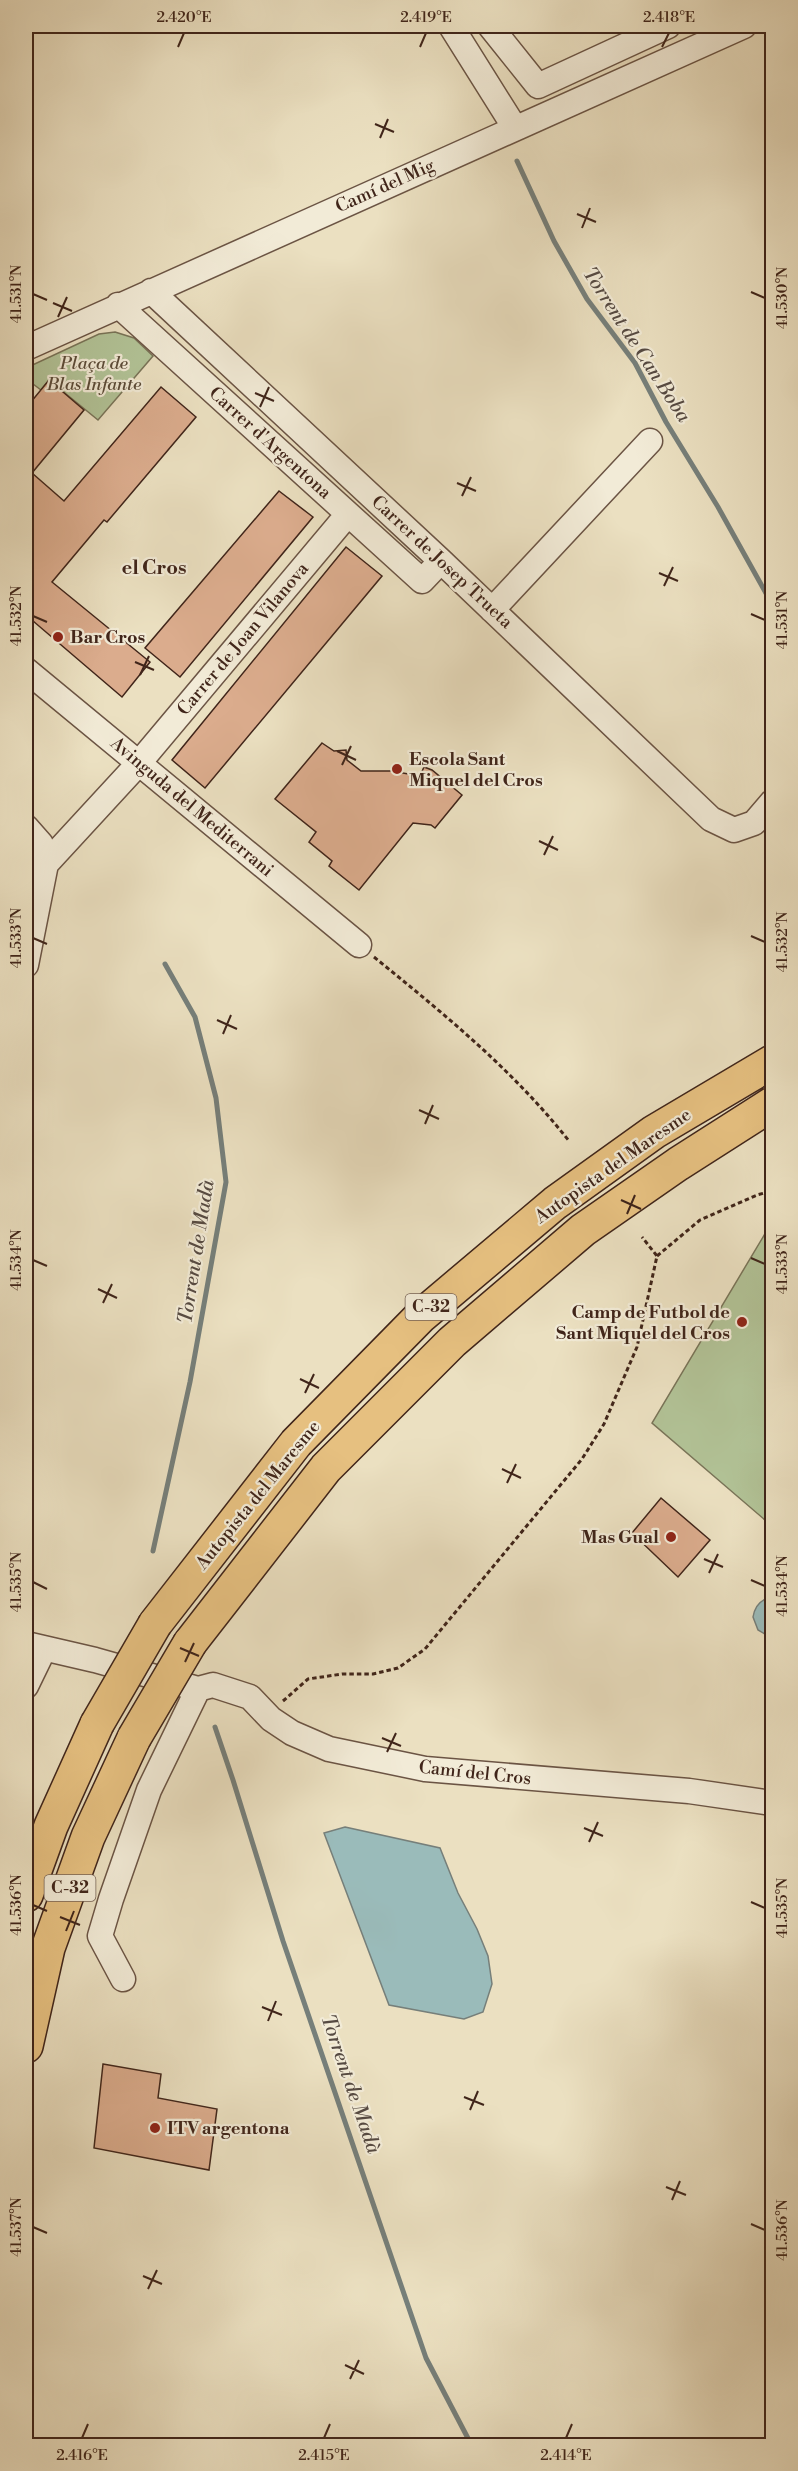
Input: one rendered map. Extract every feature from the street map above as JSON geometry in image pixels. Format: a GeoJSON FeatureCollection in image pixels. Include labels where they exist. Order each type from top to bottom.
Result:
{"type":"FeatureCollection","features":[{"type":"Feature","properties":{"kind":"highway","name":"Autopista del Maresme"},"geometry":{"type":"LineString","coordinates":[[26,1895],[51,1826],[97,1724],[155,1624],[296,1443],[420,1317],[555,1203],[654,1132],[772,1062]]}},
{"type":"Feature","properties":{"kind":"highway","name":"Autopista del Maresme"},"geometry":{"type":"LineString","coordinates":[[26,2046],[48,1948],[88,1837],[134,1738],[190,1643],[326,1468],[452,1342],[583,1230],[678,1164],[772,1104]]}},
{"type":"Feature","properties":{"kind":"street"},"geometry":{"type":"LineString","coordinates":[[451,26],[515,128]]}},
{"type":"Feature","properties":{"kind":"street"},"geometry":{"type":"LineString","coordinates":[[490,26],[538,86],[668,26]]}},
{"type":"Feature","properties":{"kind":"street","name":"Camí del Mig"},"geometry":{"type":"LineString","coordinates":[[26,348],[515,128],[719,31],[744,26]]}},
{"type":"Feature","properties":{"kind":"street","name":"Carrer de Josep Trueta"},"geometry":{"type":"LineString","coordinates":[[151,291],[441,561],[711,819],[734,830],[754,823],[772,802]]}},
{"type":"Feature","properties":{"kind":"street","name":"Carrer d'Argentona"},"geometry":{"type":"LineString","coordinates":[[118,305],[422,581],[441,561]]}},
{"type":"Feature","properties":{"kind":"street"},"geometry":{"type":"LineString","coordinates":[[492,610],[650,441]]}},
{"type":"Feature","properties":{"kind":"street","name":"Carrer de Joan Vilanova"},"geometry":{"type":"LineString","coordinates":[[46,864],[139,763],[348,514]]}},
{"type":"Feature","properties":{"kind":"street","name":"Avinguda del Mediterrani"},"geometry":{"type":"LineString","coordinates":[[26,670],[359,945]]}},
{"type":"Feature","properties":{"kind":"street"},"geometry":{"type":"LineString","coordinates":[[26,827],[40,844],[46,864],[26,965]]}},
{"type":"Feature","properties":{"kind":"street"},"geometry":{"type":"LineString","coordinates":[[26,1686],[35,1646]]}},
{"type":"Feature","properties":{"kind":"street","name":"Camí del Cros"},"geometry":{"type":"LineString","coordinates":[[35,1646],[198,1689],[213,1685],[250,1697],[271,1719],[292,1733],[329,1749],[425,1769],[689,1791],[772,1803]]}},
{"type":"Feature","properties":{"kind":"street"},"geometry":{"type":"LineString","coordinates":[[123,1978],[100,1936],[149,1790],[198,1689]]}},
{"type":"Feature","properties":{"kind":"path"},"geometry":{"type":"LineString","coordinates":[[359,945],[455,1023],[542,1106],[569,1140]]}},
{"type":"Feature","properties":{"kind":"path"},"geometry":{"type":"LineString","coordinates":[[271,1719],[284,1700],[308,1679],[342,1674],[373,1674],[398,1668],[425,1648],[582,1459],[604,1424],[637,1347],[657,1256],[700,1220],[757,1195],[772,1191]]}},
{"type":"Feature","properties":{"kind":"path"},"geometry":{"type":"LineString","coordinates":[[642,1237],[657,1256]]}},
{"type":"Feature","properties":{"kind":"green space","name":"Plaça de Blas Infante"},"geometry":{"type":"Polygon","coordinates":[[[115,332],[134,338],[153,356],[98,420],[49,380],[41,390],[33,384],[26,393],[26,368],[99,334],[115,332]]]}},
{"type":"Feature","properties":{"kind":"green space","name":"Camp de Futbol de Sant Miquel del Cros"},"geometry":{"type":"Polygon","coordinates":[[[772,1222],[772,1526],[652,1423],[772,1222]]]}},
{"type":"Feature","properties":{"kind":"water"},"geometry":{"type":"Polygon","coordinates":[[[772,1597],[772,1636],[770,1637],[758,1630],[753,1617],[759,1603],[772,1597]]]}},
{"type":"Feature","properties":{"kind":"water"},"geometry":{"type":"Polygon","coordinates":[[[345,1827],[440,1848],[458,1893],[488,1956],[492,1984],[483,2012],[464,2019],[389,2005],[324,1833],[345,1827]]]}},
{"type":"Feature","properties":{"kind":"building"},"geometry":{"type":"Polygon","coordinates":[[[49,380],[84,410],[32,473],[64,501],[161,387],[196,417],[107,522],[104,520],[52,582],[150,662],[122,697],[26,615],[26,408],[49,380]]]}},
{"type":"Feature","properties":{"kind":"building"},"geometry":{"type":"Polygon","coordinates":[[[279,491],[313,517],[180,677],[145,648],[279,491]]]}},
{"type":"Feature","properties":{"kind":"building"},"geometry":{"type":"Polygon","coordinates":[[[346,547],[382,576],[205,788],[172,760],[346,547]]]}},
{"type":"Feature","properties":{"kind":"building"},"geometry":{"type":"Polygon","coordinates":[[[322,743],[334,751],[346,750],[347,760],[361,771],[391,771],[420,776],[424,767],[432,770],[462,795],[435,828],[431,825],[413,823],[359,890],[329,866],[332,861],[309,842],[316,832],[275,799],[322,743]]]}},
{"type":"Feature","properties":{"kind":"building","name":"Mas Gual"},"geometry":{"type":"Polygon","coordinates":[[[661,1498],[710,1540],[678,1577],[632,1533],[661,1498]]]}},
{"type":"Feature","properties":{"kind":"building","name":"ITV argentona"},"geometry":{"type":"Polygon","coordinates":[[[103,2064],[161,2074],[158,2098],[217,2109],[209,2170],[94,2148],[103,2064]]]}},
{"type":"Feature","properties":{"kind":"waterway","name":"Torrent de Can Boba"},"geometry":{"type":"LineString","coordinates":[[517,161],[554,241],[587,299],[635,363],[666,422],[718,507],[772,604]]}},
{"type":"Feature","properties":{"kind":"waterway","name":"Torrent de Madà"},"geometry":{"type":"LineString","coordinates":[[153,1551],[190,1382],[226,1182],[216,1098],[195,1017],[165,964]]}},
{"type":"Feature","properties":{"kind":"waterway","name":"Torrent de Madà"},"geometry":{"type":"LineString","coordinates":[[215,1727],[283,1941],[426,2358],[472,2446]]}},
{"type":"Feature","properties":{"kind":"place","name":"Bar Cros"},"geometry":{"type":"Point","coordinates":[58,637]}},
{"type":"Feature","properties":{"kind":"place","name":"Escola Sant Miquel del Cros"},"geometry":{"type":"Point","coordinates":[397,769]}},
{"type":"Feature","properties":{"kind":"place","name":"Camp de Futbol de Sant Miquel del Cros"},"geometry":{"type":"Point","coordinates":[742,1322]}},
{"type":"Feature","properties":{"kind":"place","name":"Mas Gual"},"geometry":{"type":"Point","coordinates":[671,1537]}},
{"type":"Feature","properties":{"kind":"place","name":"ITV argentona"},"geometry":{"type":"Point","coordinates":[155,2128]}},
{"type":"Feature","properties":{"kind":"district","name":"el Cros"},"geometry":{"type":"Point","coordinates":[154,568]}}]}
